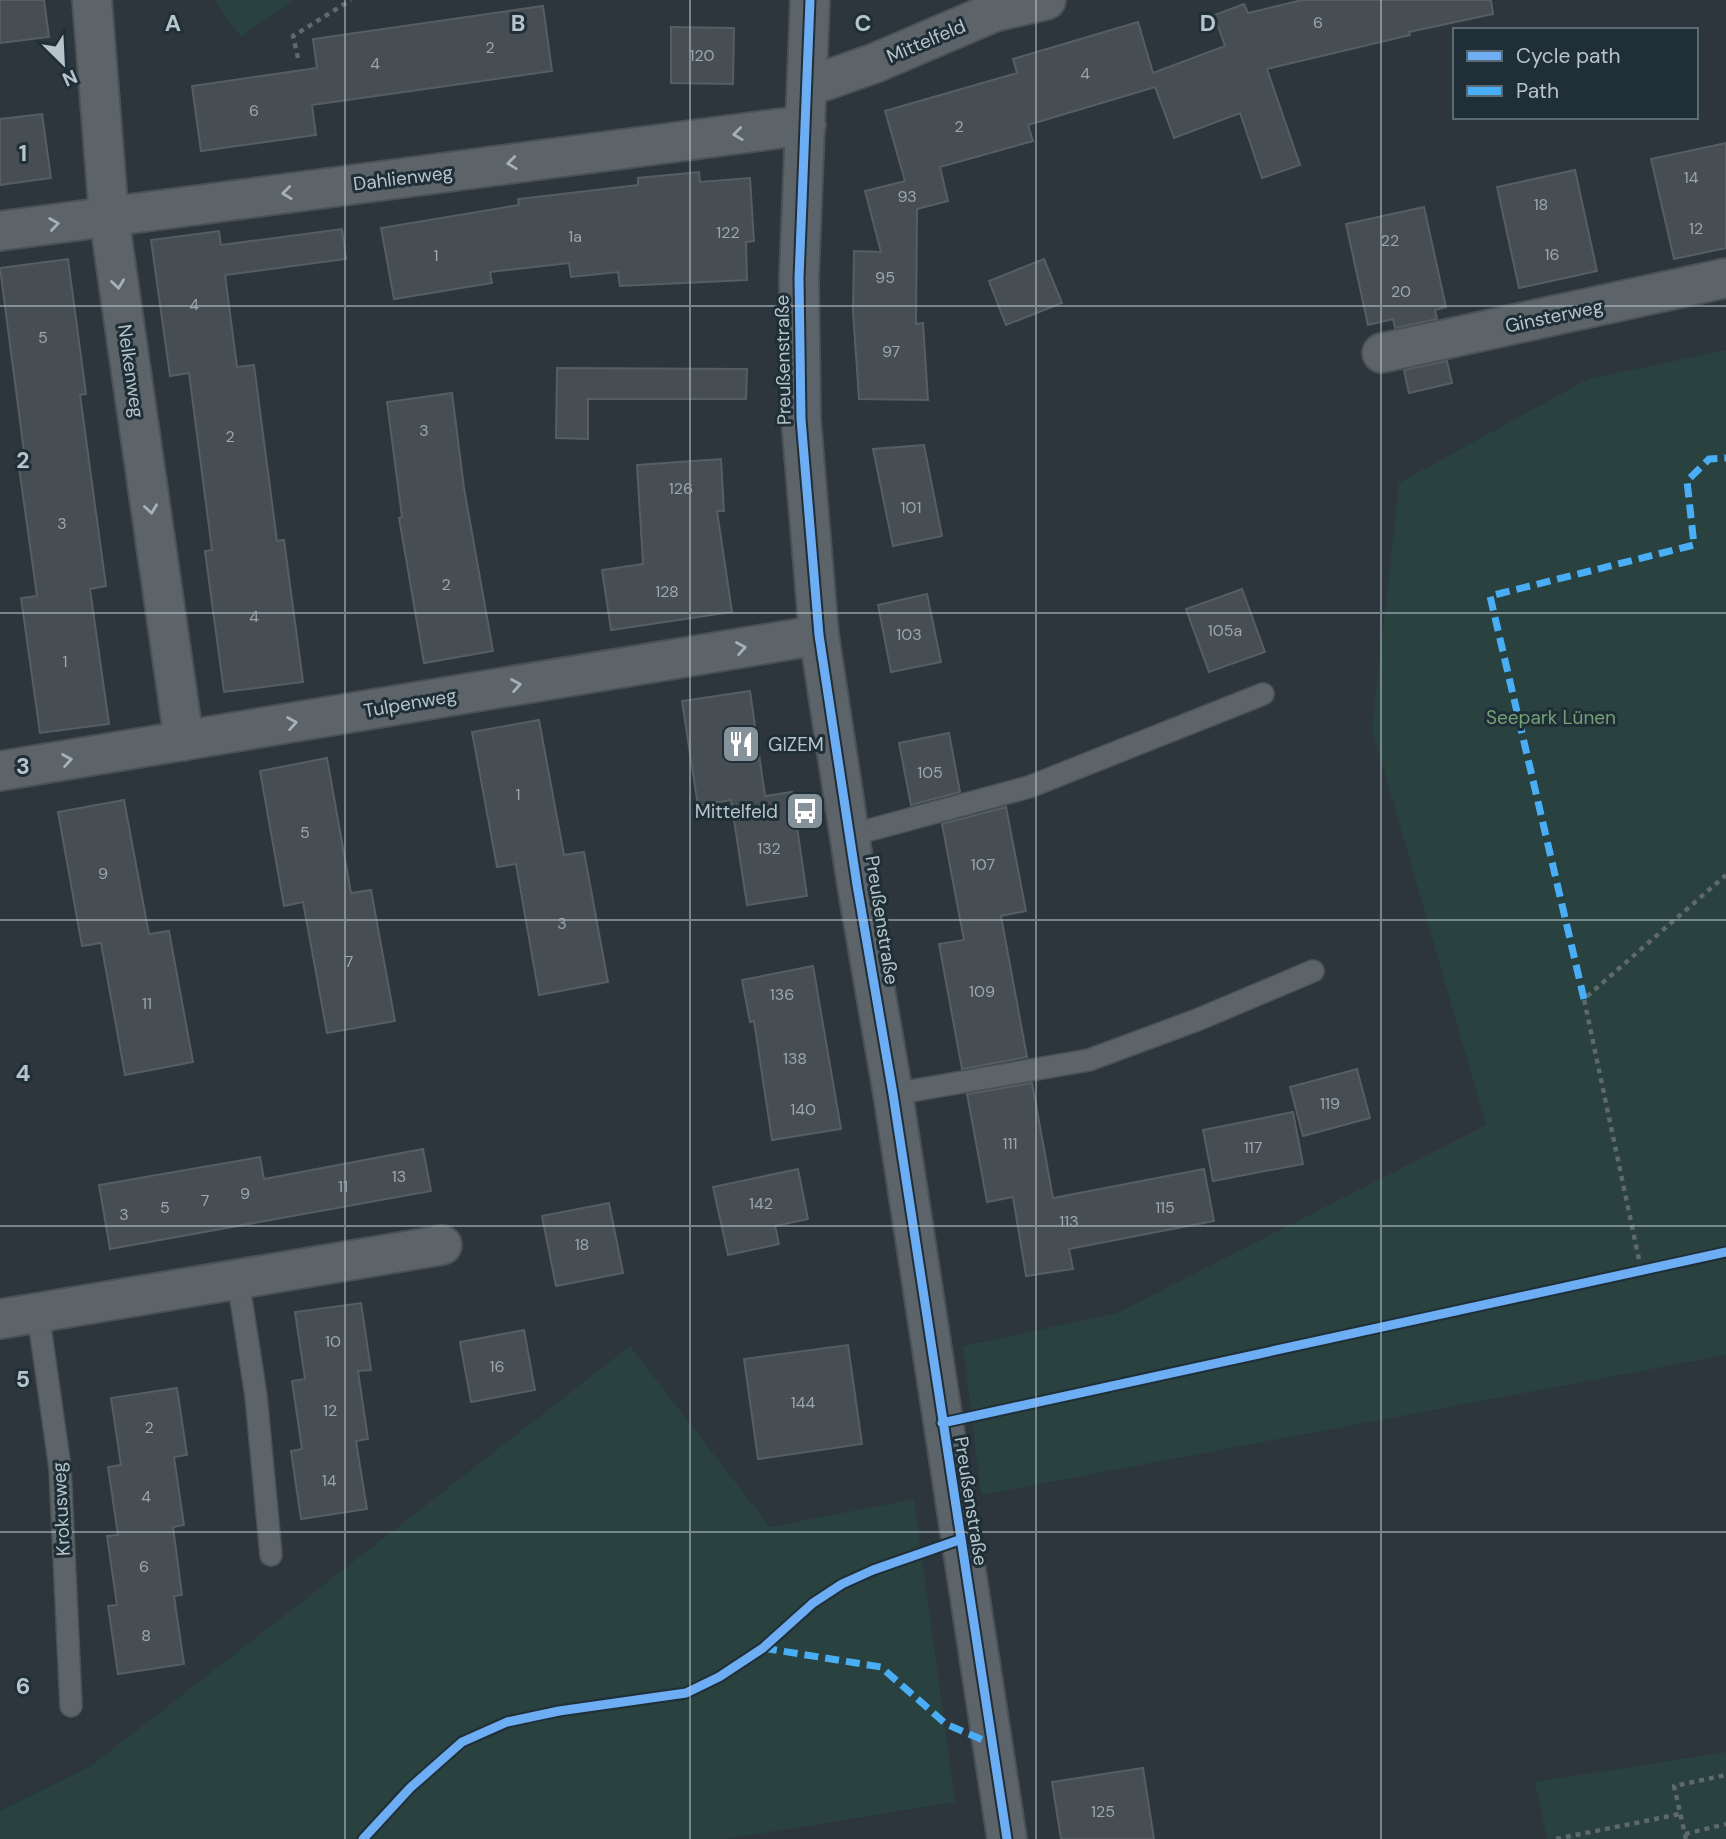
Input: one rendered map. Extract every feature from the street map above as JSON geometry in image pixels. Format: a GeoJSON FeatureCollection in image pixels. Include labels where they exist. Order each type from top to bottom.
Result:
{"type":"FeatureCollection","features":[{"type":"Feature","properties":{"kind":"street","name":"Nelkenweg"},"geometry":{"type":"LineString","coordinates":[[92,0],[109,216],[184,741]]}},
{"type":"Feature","properties":{"kind":"street","name":"Preußenstraße"},"geometry":{"type":"LineString","coordinates":[[810,0],[799,278],[800,419],[819,635],[893,1094],[1007,1839]]}},
{"type":"Feature","properties":{"kind":"street","name":"Mittelfeld"},"geometry":{"type":"LineString","coordinates":[[807,88],[875,63],[994,12],[1046,0]]}},
{"type":"Feature","properties":{"kind":"street","name":"Dahlienweg"},"geometry":{"type":"LineString","coordinates":[[0,231],[806,125]]}},
{"type":"Feature","properties":{"kind":"street","name":"Ginsterweg"},"geometry":{"type":"LineString","coordinates":[[1382,353],[1726,278]]}},
{"type":"Feature","properties":{"kind":"street","name":"Tulpenweg"},"geometry":{"type":"LineString","coordinates":[[0,771],[819,635]]}},
{"type":"Feature","properties":{"kind":"street"},"geometry":{"type":"LineString","coordinates":[[0,1320],[442,1245]]}},
{"type":"Feature","properties":{"kind":"lane"},"geometry":{"type":"LineString","coordinates":[[851,835],[1030,787],[1263,694]]}},
{"type":"Feature","properties":{"kind":"lane"},"geometry":{"type":"LineString","coordinates":[[893,1094],[1090,1060],[1196,1020],[1313,971]]}},
{"type":"Feature","properties":{"kind":"lane"},"geometry":{"type":"LineString","coordinates":[[238,1280],[256,1396],[271,1555]]}},
{"type":"Feature","properties":{"kind":"lane","name":"Krokusweg"},"geometry":{"type":"LineString","coordinates":[[38,1313],[60,1468],[71,1706]]}},
{"type":"Feature","properties":{"kind":"path"},"geometry":{"type":"LineString","coordinates":[[298,58],[293,36],[351,0]]}},
{"type":"Feature","properties":{"kind":"path"},"geometry":{"type":"LineString","coordinates":[[1641,1269],[1584,999],[1726,876]]}},
{"type":"Feature","properties":{"kind":"path"},"geometry":{"type":"LineString","coordinates":[[1726,1775],[1674,1786],[1685,1837],[1726,1824]]}},
{"type":"Feature","properties":{"kind":"path"},"geometry":{"type":"LineString","coordinates":[[1556,1839],[1680,1814]]}},
{"type":"Feature","properties":{"kind":"green space"},"geometry":{"type":"Polygon","coordinates":[[[214,0],[293,0],[241,37],[214,0]]]}},
{"type":"Feature","properties":{"kind":"green space","name":"Seepark Lünen"},"geometry":{"type":"Polygon","coordinates":[[[1726,350],[1726,1355],[981,1495],[963,1346],[1117,1313],[1486,1125],[1372,729],[1399,483],[1588,379],[1726,350]]]}},
{"type":"Feature","properties":{"kind":"green space"},"geometry":{"type":"Polygon","coordinates":[[[630,1346],[770,1527],[914,1499],[955,1802],[726,1839],[0,1839],[0,1811],[91,1766],[630,1346]]]}},
{"type":"Feature","properties":{"kind":"green space"},"geometry":{"type":"Polygon","coordinates":[[[1726,1752],[1726,1839],[1547,1839],[1535,1782],[1726,1752]]]}},
{"type":"Feature","properties":{"kind":"building"},"geometry":{"type":"Polygon","coordinates":[[[0,0],[44,0],[49,37],[0,43],[0,0]]]}},
{"type":"Feature","properties":{"kind":"building"},"geometry":{"type":"Polygon","coordinates":[[[1302,0],[1491,0],[1493,14],[1409,32],[1410,35],[1267,69],[1300,165],[1262,178],[1240,113],[1174,138],[1155,87],[1028,125],[1033,141],[940,167],[948,201],[917,209],[916,324],[923,323],[928,400],[859,399],[853,311],[854,251],[881,252],[865,191],[905,181],[885,111],[1017,73],[1013,59],[1138,22],[1153,73],[1225,46],[1214,15],[1244,4],[1248,13],[1302,0]]]}},
{"type":"Feature","properties":{"kind":"building"},"geometry":{"type":"Polygon","coordinates":[[[543,6],[552,71],[312,105],[316,135],[201,151],[192,86],[317,68],[313,39],[543,6]]]}},
{"type":"Feature","properties":{"kind":"building"},"geometry":{"type":"Polygon","coordinates":[[[671,27],[734,28],[733,84],[671,83],[671,27]]]}},
{"type":"Feature","properties":{"kind":"building"},"geometry":{"type":"Polygon","coordinates":[[[42,114],[51,178],[0,185],[0,119],[42,114]]]}},
{"type":"Feature","properties":{"kind":"building"},"geometry":{"type":"Polygon","coordinates":[[[1726,143],[1726,248],[1674,259],[1651,159],[1726,143]]]}},
{"type":"Feature","properties":{"kind":"building"},"geometry":{"type":"Polygon","coordinates":[[[1575,170],[1597,271],[1519,288],[1497,187],[1575,170]]]}},
{"type":"Feature","properties":{"kind":"building"},"geometry":{"type":"Polygon","coordinates":[[[699,172],[700,182],[750,178],[754,241],[746,242],[747,280],[620,286],[618,272],[571,277],[569,263],[490,272],[492,283],[394,299],[381,228],[519,205],[518,199],[638,185],[638,178],[699,172]]]}},
{"type":"Feature","properties":{"kind":"building"},"geometry":{"type":"Polygon","coordinates":[[[1424,207],[1446,307],[1435,310],[1437,319],[1395,328],[1393,319],[1368,325],[1346,224],[1424,207]]]}},
{"type":"Feature","properties":{"kind":"building"},"geometry":{"type":"Polygon","coordinates":[[[342,229],[346,259],[225,275],[237,367],[254,365],[277,541],[284,540],[303,682],[224,692],[205,551],[212,550],[189,373],[170,376],[151,240],[219,231],[221,245],[342,229]]]}},
{"type":"Feature","properties":{"kind":"building"},"geometry":{"type":"Polygon","coordinates":[[[68,259],[86,394],[80,395],[106,586],[90,589],[109,724],[40,733],[21,598],[37,596],[18,460],[25,459],[0,268],[68,259]]]}},
{"type":"Feature","properties":{"kind":"building"},"geometry":{"type":"Polygon","coordinates":[[[1044,259],[1062,303],[1006,325],[989,281],[1044,259]]]}},
{"type":"Feature","properties":{"kind":"building"},"geometry":{"type":"Polygon","coordinates":[[[1447,361],[1452,383],[1409,393],[1404,370],[1447,361]]]}},
{"type":"Feature","properties":{"kind":"building"},"geometry":{"type":"Polygon","coordinates":[[[557,368],[747,369],[746,399],[588,399],[588,439],[556,438],[557,368]]]}},
{"type":"Feature","properties":{"kind":"building"},"geometry":{"type":"Polygon","coordinates":[[[452,393],[464,488],[493,651],[424,663],[399,518],[402,517],[387,402],[452,393]]]}},
{"type":"Feature","properties":{"kind":"building"},"geometry":{"type":"Polygon","coordinates":[[[924,445],[942,536],[893,546],[873,449],[924,445]]]}},
{"type":"Feature","properties":{"kind":"building"},"geometry":{"type":"Polygon","coordinates":[[[721,459],[724,511],[717,511],[732,612],[611,630],[602,570],[643,564],[637,465],[721,459]]]}},
{"type":"Feature","properties":{"kind":"building"},"geometry":{"type":"Polygon","coordinates":[[[1242,589],[1265,652],[1209,672],[1186,609],[1242,589]]]}},
{"type":"Feature","properties":{"kind":"building"},"geometry":{"type":"Polygon","coordinates":[[[927,594],[941,662],[891,672],[878,605],[927,594]]]}},
{"type":"Feature","properties":{"kind":"building"},"geometry":{"type":"Polygon","coordinates":[[[750,691],[765,796],[792,792],[807,896],[747,905],[731,800],[698,806],[682,701],[750,691]]]}},
{"type":"Feature","properties":{"kind":"building"},"geometry":{"type":"Polygon","coordinates":[[[539,720],[564,855],[584,852],[608,982],[539,995],[516,864],[497,867],[472,732],[539,720]]]}},
{"type":"Feature","properties":{"kind":"building"},"geometry":{"type":"Polygon","coordinates":[[[949,733],[960,792],[911,805],[899,743],[949,733]]]}},
{"type":"Feature","properties":{"kind":"building"},"geometry":{"type":"Polygon","coordinates":[[[327,758],[351,893],[371,890],[395,1021],[327,1033],[303,902],[284,906],[260,771],[327,758]]]}},
{"type":"Feature","properties":{"kind":"building"},"geometry":{"type":"Polygon","coordinates":[[[124,800],[149,934],[169,931],[193,1062],[125,1075],[101,943],[82,946],[58,812],[124,800]]]}},
{"type":"Feature","properties":{"kind":"building"},"geometry":{"type":"Polygon","coordinates":[[[1006,807],[1026,911],[1001,916],[1027,1057],[962,1069],[939,944],[964,940],[942,824],[1006,807]]]}},
{"type":"Feature","properties":{"kind":"building"},"geometry":{"type":"Polygon","coordinates":[[[813,966],[841,1129],[772,1140],[754,1021],[750,1022],[742,980],[813,966]]]}},
{"type":"Feature","properties":{"kind":"building"},"geometry":{"type":"Polygon","coordinates":[[[1357,1069],[1370,1118],[1303,1136],[1290,1087],[1357,1069]]]}},
{"type":"Feature","properties":{"kind":"building"},"geometry":{"type":"Polygon","coordinates":[[[1032,1083],[1053,1198],[1204,1169],[1214,1221],[1069,1249],[1073,1269],[1026,1276],[1013,1197],[987,1202],[967,1094],[1032,1083]]]}},
{"type":"Feature","properties":{"kind":"building"},"geometry":{"type":"Polygon","coordinates":[[[1293,1112],[1303,1164],[1213,1181],[1203,1130],[1293,1112]]]}},
{"type":"Feature","properties":{"kind":"building"},"geometry":{"type":"Polygon","coordinates":[[[423,1149],[431,1191],[110,1249],[99,1185],[260,1157],[264,1179],[423,1149]]]}},
{"type":"Feature","properties":{"kind":"building"},"geometry":{"type":"Polygon","coordinates":[[[798,1169],[808,1219],[775,1226],[779,1244],[728,1255],[713,1187],[798,1169]]]}},
{"type":"Feature","properties":{"kind":"building"},"geometry":{"type":"Polygon","coordinates":[[[609,1203],[623,1273],[556,1286],[542,1216],[609,1203]]]}},
{"type":"Feature","properties":{"kind":"building"},"geometry":{"type":"Polygon","coordinates":[[[361,1303],[371,1370],[358,1371],[368,1439],[356,1441],[367,1509],[301,1519],[291,1451],[302,1449],[292,1381],[305,1379],[295,1312],[361,1303]]]}},
{"type":"Feature","properties":{"kind":"building"},"geometry":{"type":"Polygon","coordinates":[[[524,1330],[535,1390],[471,1402],[460,1342],[524,1330]]]}},
{"type":"Feature","properties":{"kind":"building"},"geometry":{"type":"Polygon","coordinates":[[[848,1345],[862,1444],[758,1459],[744,1359],[848,1345]]]}},
{"type":"Feature","properties":{"kind":"building"},"geometry":{"type":"Polygon","coordinates":[[[177,1388],[187,1455],[174,1457],[184,1525],[173,1527],[182,1595],[174,1596],[184,1664],[118,1674],[108,1606],[117,1605],[107,1536],[118,1535],[108,1467],[121,1465],[111,1398],[177,1388]]]}},
{"type":"Feature","properties":{"kind":"building"},"geometry":{"type":"Polygon","coordinates":[[[1143,1768],[1154,1839],[1061,1839],[1052,1782],[1143,1768]]]}},
{"type":"Feature","properties":{"kind":"marked path"},"geometry":{"type":"LineString","coordinates":[[1584,999],[1490,596],[1694,545],[1687,481],[1709,459],[1726,458]]}},
{"type":"Feature","properties":{"kind":"marked path"},"geometry":{"type":"LineString","coordinates":[[763,1648],[881,1667],[946,1724],[992,1744]]}},
{"type":"Feature","properties":{"kind":"cycle path"},"geometry":{"type":"LineString","coordinates":[[810,0],[799,278],[801,419],[819,635],[857,885],[893,1094],[1007,1839]]}},
{"type":"Feature","properties":{"kind":"cycle path"},"geometry":{"type":"LineString","coordinates":[[942,1423],[1726,1252]]}},
{"type":"Feature","properties":{"kind":"cycle path"},"geometry":{"type":"LineString","coordinates":[[363,1839],[410,1788],[462,1742],[507,1722],[559,1711],[686,1693],[719,1677],[763,1648],[813,1603],[842,1584],[873,1570],[959,1540]]}},
{"type":"Feature","properties":{"kind":"place","name":"GIZEM"},"geometry":{"type":"Point","coordinates":[741,744]}},
{"type":"Feature","properties":{"kind":"place","name":"Mittelfeld"},"geometry":{"type":"Point","coordinates":[805,811]}}]}
